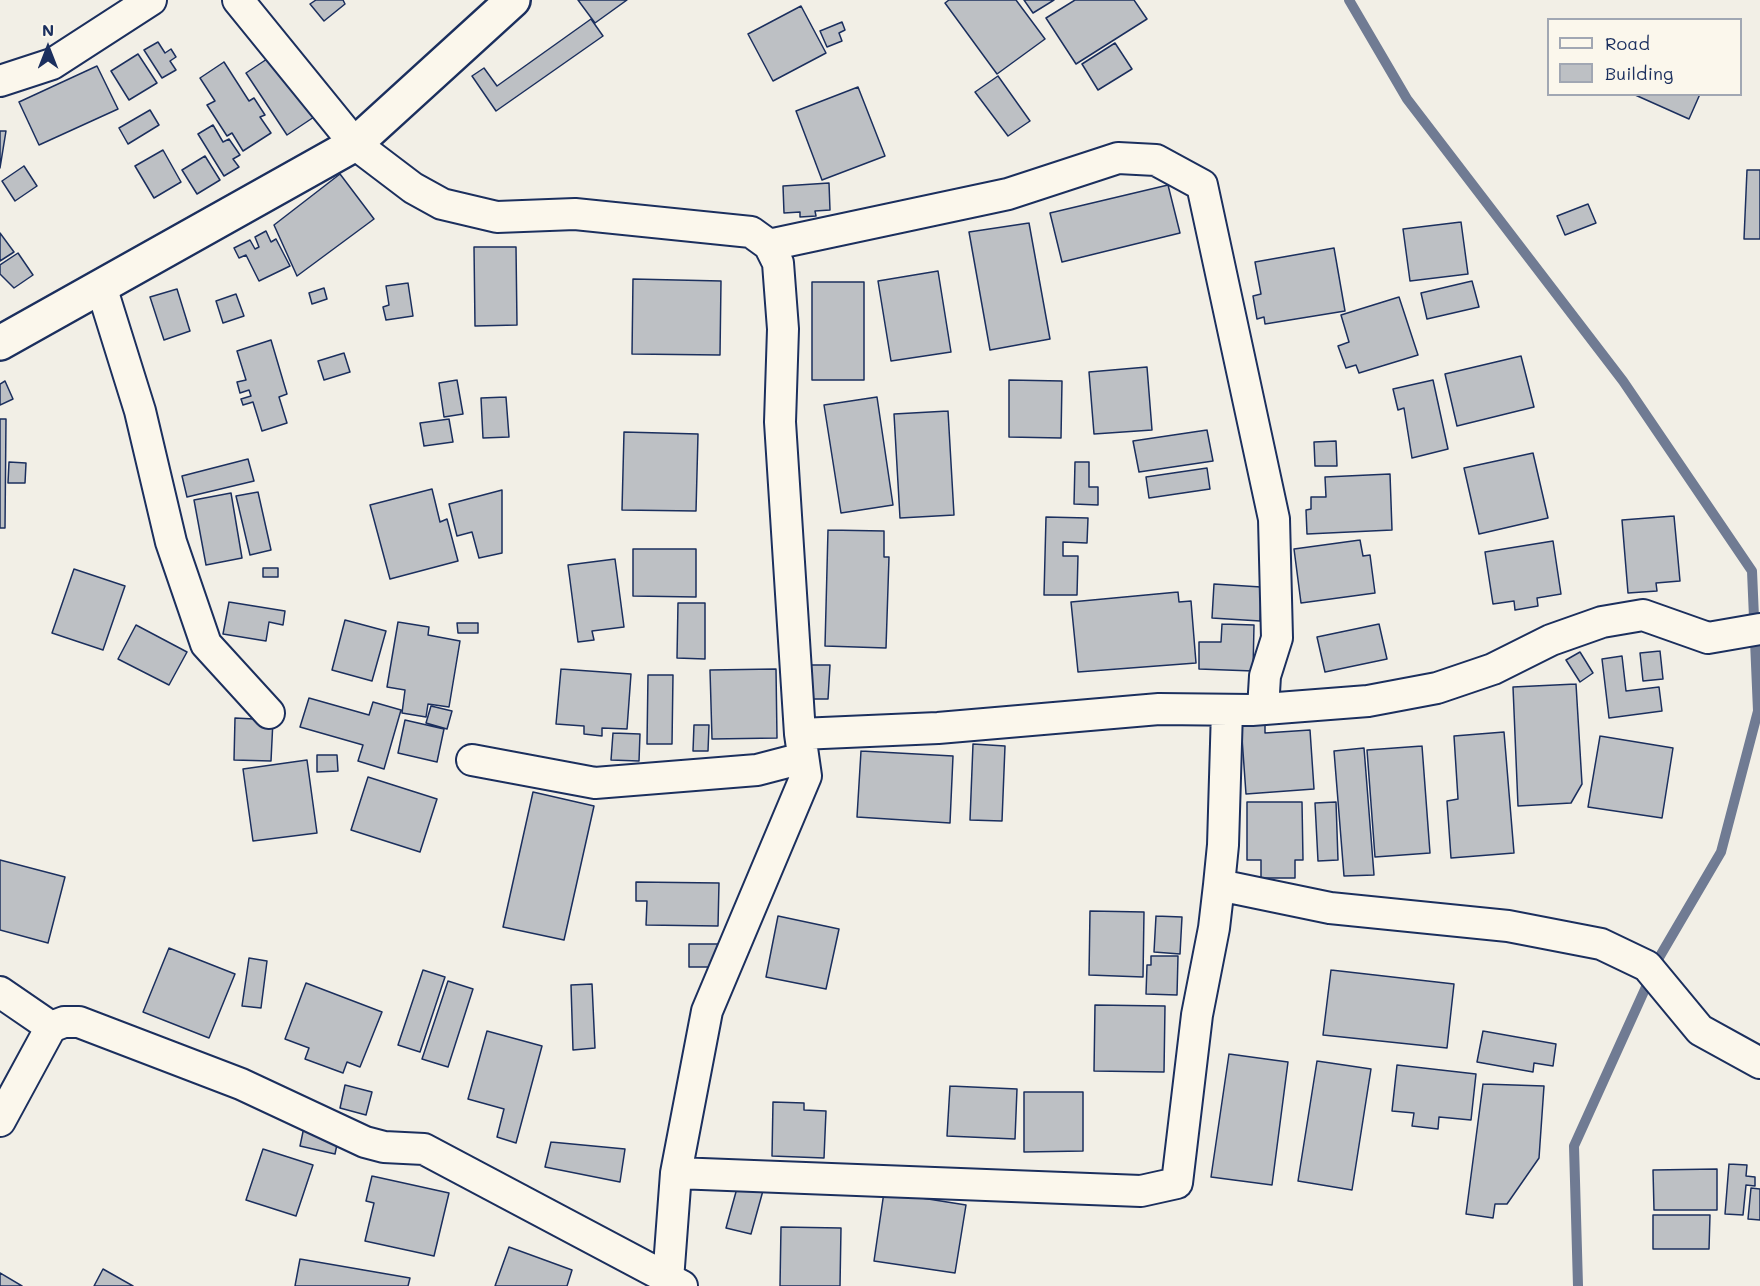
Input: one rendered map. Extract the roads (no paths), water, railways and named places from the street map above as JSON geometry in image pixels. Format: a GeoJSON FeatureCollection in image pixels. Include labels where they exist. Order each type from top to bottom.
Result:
{"type":"FeatureCollection","features":[{"type":"Feature","properties":{"kind":"street"},"geometry":{"type":"LineString","coordinates":[[0,81],[52,64],[151,0]]}},
{"type":"Feature","properties":{"kind":"street"},"geometry":{"type":"LineString","coordinates":[[0,1121],[51,1027],[64,1022],[79,1022],[241,1084],[365,1142],[384,1147],[424,1149],[675,1283],[676,1173],[707,1011],[806,776],[780,422],[783,329],[778,263],[769,245],[751,232],[575,214],[497,217],[442,204],[413,188],[355,144],[238,0]]}},
{"type":"Feature","properties":{"kind":"street"},"geometry":{"type":"LineString","coordinates":[[0,343],[355,144],[513,0]]}},
{"type":"Feature","properties":{"kind":"street"},"geometry":{"type":"LineString","coordinates":[[769,245],[1008,194],[1118,158],[1156,160],[1202,185],[1274,519],[1277,638],[1265,676],[1263,709]]}},
{"type":"Feature","properties":{"kind":"street"},"geometry":{"type":"LineString","coordinates":[[101,286],[140,411],[171,542],[206,644],[269,712]]}},
{"type":"Feature","properties":{"kind":"street"},"geometry":{"type":"LineString","coordinates":[[472,760],[595,783],[757,770],[802,746],[938,728],[1159,709],[1263,709],[1368,701],[1437,688],[1493,669],[1551,640],[1582,629],[1602,622],[1643,615],[1708,638],[1760,629]]}},
{"type":"Feature","properties":{"kind":"street"},"geometry":{"type":"LineString","coordinates":[[676,1173],[1142,1191],[1177,1183],[1197,1015],[1214,928],[1219,885],[1223,845],[1227,710]]}},
{"type":"Feature","properties":{"kind":"street"},"geometry":{"type":"LineString","coordinates":[[1219,885],[1330,908],[1508,926],[1601,944],[1647,966],[1700,1030],[1760,1063]]}},
{"type":"Feature","properties":{"kind":"street"},"geometry":{"type":"LineString","coordinates":[[0,992],[51,1027]]}},
{"type":"Feature","properties":{"kind":"waterway"},"geometry":{"type":"LineString","coordinates":[[1349,0],[1407,99],[1623,381],[1752,571],[1758,711],[1721,852],[1660,956],[1574,1146],[1578,1286]]}}]}
